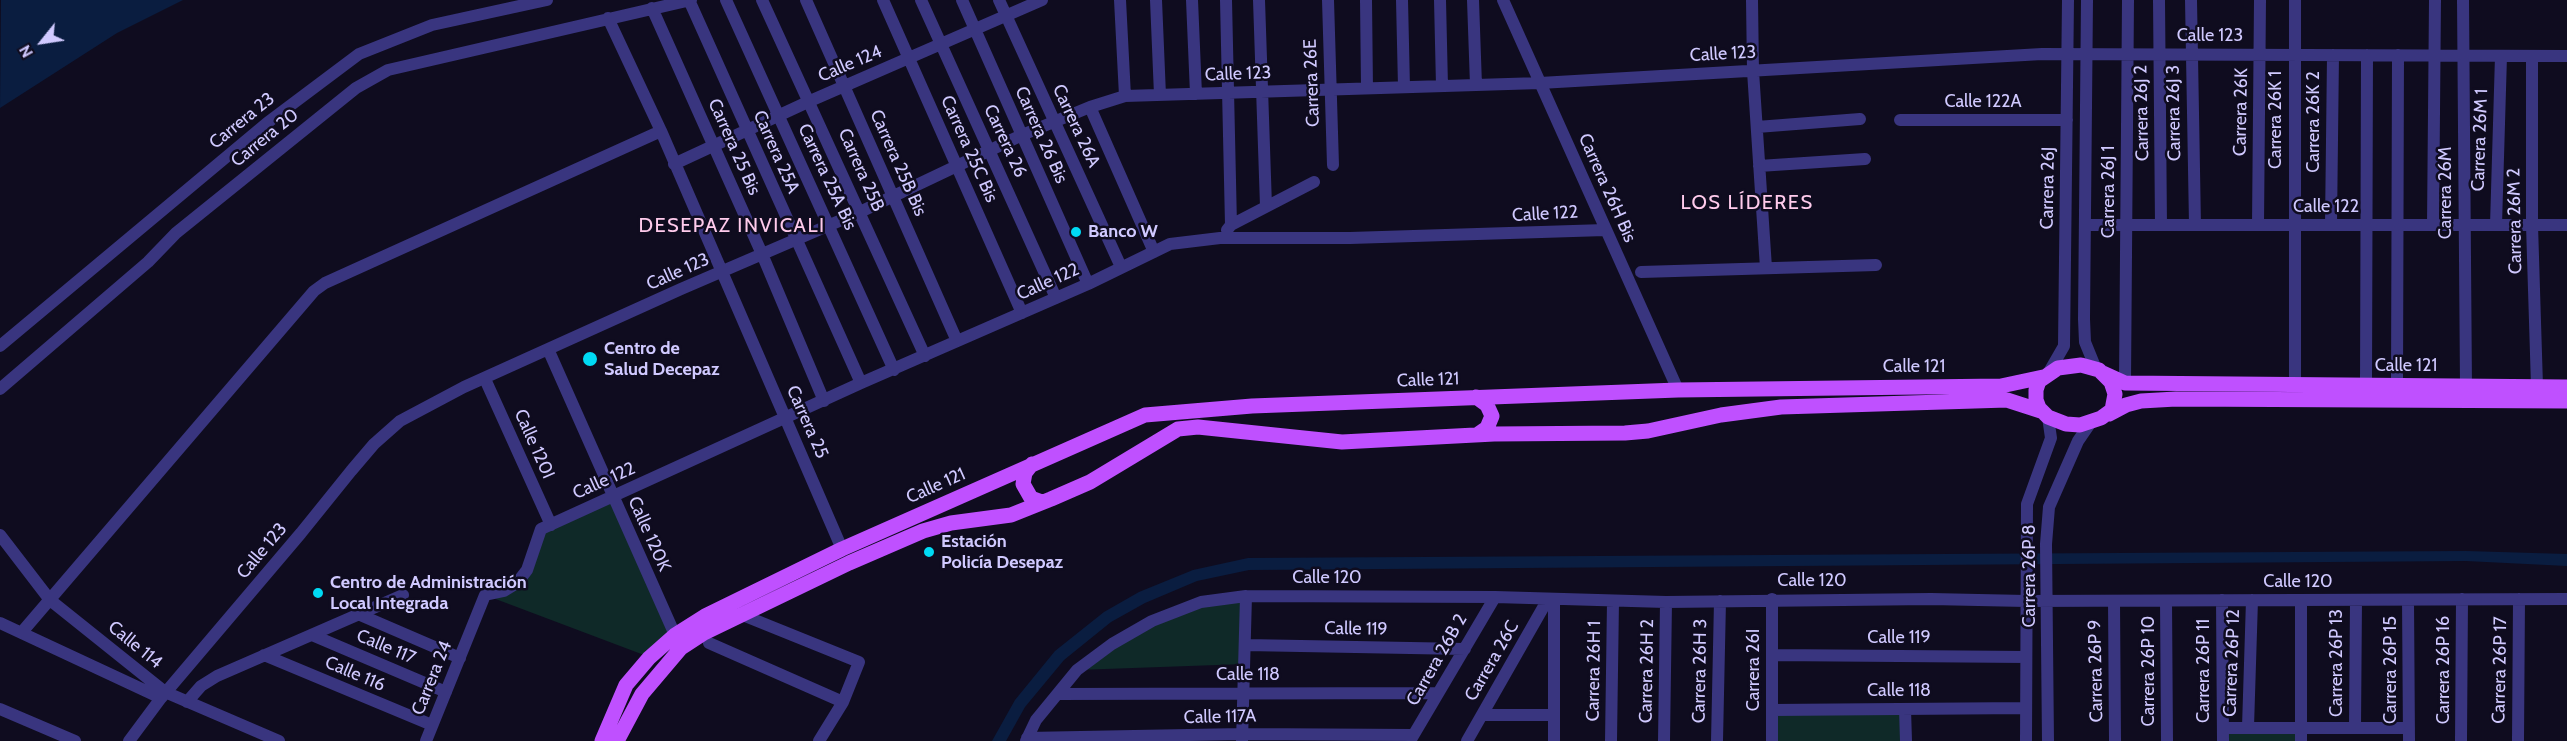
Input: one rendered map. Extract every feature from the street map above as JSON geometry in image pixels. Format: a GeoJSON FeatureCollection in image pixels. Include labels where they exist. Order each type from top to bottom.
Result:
{"type":"FeatureCollection","features":[{"type":"Feature","properties":{"kind":"main road"},"geometry":{"type":"LineString","coordinates":[[2069,365],[2100,371],[2111,382],[2115,394],[2114,406],[2109,414],[2091,422],[2072,425],[2045,414],[2037,404],[2035,393],[2046,374],[2069,365]]}},
{"type":"Feature","properties":{"kind":"main road","name":"Calle 121"},"geometry":{"type":"LineString","coordinates":[[2100,371],[2125,384],[2567,387]]}},
{"type":"Feature","properties":{"kind":"main road","name":"Calle 121"},"geometry":{"type":"LineString","coordinates":[[845,556],[1032,464],[1145,415],[1252,406],[1678,390],[2001,386],[2046,374]]}},
{"type":"Feature","properties":{"kind":"main road"},"geometry":{"type":"LineString","coordinates":[[1476,397],[1487,405],[1491,416],[1487,428],[1477,435]]}},
{"type":"Feature","properties":{"kind":"main road","name":"Calle 121"},"geometry":{"type":"LineString","coordinates":[[2109,414],[2126,405],[2141,401],[2176,399],[2567,401]]}},
{"type":"Feature","properties":{"kind":"main road","name":"Calle 121"},"geometry":{"type":"LineString","coordinates":[[845,556],[951,523],[1011,515],[1090,482],[1178,429],[1198,427],[1247,431],[1321,441],[1648,431],[1720,415],[1781,407],[2007,400],[2045,414]]}},
{"type":"Feature","properties":{"kind":"main road"},"geometry":{"type":"LineString","coordinates":[[1032,464],[1025,473],[1023,484],[1027,495],[1042,502]]}},
{"type":"Feature","properties":{"kind":"main road"},"geometry":{"type":"LineString","coordinates":[[616,741],[642,694],[681,648],[845,556]]}},
{"type":"Feature","properties":{"kind":"main road"},"geometry":{"type":"LineString","coordinates":[[602,741],[626,685],[649,658],[675,635],[705,616],[845,556]]}},
{"type":"Feature","properties":{"kind":"street","name":"Carrera 23"},"geometry":{"type":"LineString","coordinates":[[0,346],[267,123],[358,54],[432,24],[547,0]]}},
{"type":"Feature","properties":{"kind":"street","name":"Carrera 20"},"geometry":{"type":"LineString","coordinates":[[0,389],[148,262],[177,233],[356,88],[388,70],[690,0]]}},
{"type":"Feature","properties":{"kind":"street","name":"Carrera 25A"},"geometry":{"type":"LineString","coordinates":[[690,0],[861,383]]}},
{"type":"Feature","properties":{"kind":"street","name":"Carrera 25A Bis"},"geometry":{"type":"LineString","coordinates":[[726,0],[894,370]]}},
{"type":"Feature","properties":{"kind":"street","name":"Carrera 25B"},"geometry":{"type":"LineString","coordinates":[[762,0],[810,100],[925,356]]}},
{"type":"Feature","properties":{"kind":"street","name":"Carrera 25B Bis"},"geometry":{"type":"LineString","coordinates":[[806,0],[957,341]]}},
{"type":"Feature","properties":{"kind":"street","name":"Carrera 25C Bis"},"geometry":{"type":"LineString","coordinates":[[883,0],[1022,313]]}},
{"type":"Feature","properties":{"kind":"street","name":"Carrera 26"},"geometry":{"type":"LineString","coordinates":[[921,0],[1056,298]]}},
{"type":"Feature","properties":{"kind":"street","name":"Carrera 26 Bis"},"geometry":{"type":"LineString","coordinates":[[962,0],[1088,284]]}},
{"type":"Feature","properties":{"kind":"street","name":"Carrera 26A"},"geometry":{"type":"LineString","coordinates":[[999,0],[1121,267]]}},
{"type":"Feature","properties":{"kind":"street","name":"Calle 124"},"geometry":{"type":"LineString","coordinates":[[674,164],[810,100],[1042,0]]}},
{"type":"Feature","properties":{"kind":"street"},"geometry":{"type":"LineString","coordinates":[[1120,0],[1125,96]]}},
{"type":"Feature","properties":{"kind":"street"},"geometry":{"type":"LineString","coordinates":[[1156,0],[1160,95]]}},
{"type":"Feature","properties":{"kind":"street"},"geometry":{"type":"LineString","coordinates":[[1192,0],[1196,94]]}},
{"type":"Feature","properties":{"kind":"street"},"geometry":{"type":"LineString","coordinates":[[1226,0],[1231,225]]}},
{"type":"Feature","properties":{"kind":"street"},"geometry":{"type":"LineString","coordinates":[[1259,0],[1266,206]]}},
{"type":"Feature","properties":{"kind":"street","name":"Carrera 26E"},"geometry":{"type":"LineString","coordinates":[[1328,0],[1333,165]]}},
{"type":"Feature","properties":{"kind":"street"},"geometry":{"type":"LineString","coordinates":[[1366,0],[1367,88]]}},
{"type":"Feature","properties":{"kind":"street"},"geometry":{"type":"LineString","coordinates":[[1402,0],[1404,87]]}},
{"type":"Feature","properties":{"kind":"street"},"geometry":{"type":"LineString","coordinates":[[1440,0],[1442,86]]}},
{"type":"Feature","properties":{"kind":"street"},"geometry":{"type":"LineString","coordinates":[[1473,0],[1476,85]]}},
{"type":"Feature","properties":{"kind":"street","name":"Carrera 26H Bis"},"geometry":{"type":"LineString","coordinates":[[1503,0],[1678,390]]}},
{"type":"Feature","properties":{"kind":"street"},"geometry":{"type":"LineString","coordinates":[[1752,0],[1753,71],[1766,268]]}},
{"type":"Feature","properties":{"kind":"street","name":"Carrera 26J"},"geometry":{"type":"LineString","coordinates":[[2046,374],[2064,346],[2068,0]]}},
{"type":"Feature","properties":{"kind":"street","name":"Carrera 26J"},"geometry":{"type":"LineString","coordinates":[[2087,0],[2085,342],[2100,371]]}},
{"type":"Feature","properties":{"kind":"street","name":"Carrera 26J 1"},"geometry":{"type":"LineString","coordinates":[[2125,384],[2128,0]]}},
{"type":"Feature","properties":{"kind":"street","name":"Carrera 26J 2"},"geometry":{"type":"LineString","coordinates":[[2159,0],[2161,225]]}},
{"type":"Feature","properties":{"kind":"street","name":"Carrera 26J 3"},"geometry":{"type":"LineString","coordinates":[[2191,0],[2194,225]]}},
{"type":"Feature","properties":{"kind":"street","name":"Carrera 26K"},"geometry":{"type":"LineString","coordinates":[[2258,225],[2260,0]]}},
{"type":"Feature","properties":{"kind":"street","name":"Carrera 26K 1"},"geometry":{"type":"LineString","coordinates":[[2295,0],[2295,385]]}},
{"type":"Feature","properties":{"kind":"street"},"geometry":{"type":"LineString","coordinates":[[2433,225],[2435,0]]}},
{"type":"Feature","properties":{"kind":"street","name":"Carrera 26M"},"geometry":{"type":"LineString","coordinates":[[2463,0],[2466,386]]}},
{"type":"Feature","properties":{"kind":"street","name":"Carrera 25 Bis"},"geometry":{"type":"LineString","coordinates":[[652,8],[762,254],[824,401]]}},
{"type":"Feature","properties":{"kind":"street","name":"Carrera 25"},"geometry":{"type":"LineString","coordinates":[[608,18],[661,131],[784,420],[845,556]]}},
{"type":"Feature","properties":{"kind":"street"},"geometry":{"type":"LineString","coordinates":[[2086,78],[2092,65],[2110,54],[2093,44],[2087,31]]}},
{"type":"Feature","properties":{"kind":"street"},"geometry":{"type":"LineString","coordinates":[[2067,77],[2056,62],[2042,54],[2060,43],[2068,32]]}},
{"type":"Feature","properties":{"kind":"street","name":"Calle 123"},"geometry":{"type":"LineString","coordinates":[[129,741],[163,695],[374,444],[400,421],[421,408],[548,349],[860,213],[1022,135],[1090,107],[1125,96],[1540,83],[2042,54],[2567,56]]}},
{"type":"Feature","properties":{"kind":"street","name":"Carrera 26K 2"},"geometry":{"type":"LineString","coordinates":[[2331,225],[2332,55]]}},
{"type":"Feature","properties":{"kind":"street"},"geometry":{"type":"LineString","coordinates":[[2366,385],[2367,55]]}},
{"type":"Feature","properties":{"kind":"street"},"geometry":{"type":"LineString","coordinates":[[2397,385],[2398,55]]}},
{"type":"Feature","properties":{"kind":"street","name":"Carrera 26M 1"},"geometry":{"type":"LineString","coordinates":[[2496,225],[2500,56]]}},
{"type":"Feature","properties":{"kind":"street","name":"Carrera 26M 2"},"geometry":{"type":"LineString","coordinates":[[2532,56],[2532,225],[2536,386]]}},
{"type":"Feature","properties":{"kind":"street"},"geometry":{"type":"LineString","coordinates":[[1090,107],[1154,252]]}},
{"type":"Feature","properties":{"kind":"street"},"geometry":{"type":"LineString","coordinates":[[1757,127],[1860,119]]}},
{"type":"Feature","properties":{"kind":"street","name":"Calle 122A"},"geometry":{"type":"LineString","coordinates":[[1900,120],[2067,120]]}},
{"type":"Feature","properties":{"kind":"street"},"geometry":{"type":"LineString","coordinates":[[22,632],[291,317],[310,296],[326,283],[661,131]]}},
{"type":"Feature","properties":{"kind":"street"},"geometry":{"type":"LineString","coordinates":[[1760,166],[1865,159]]}},
{"type":"Feature","properties":{"kind":"street"},"geometry":{"type":"LineString","coordinates":[[1220,238],[1231,225],[1314,182]]}},
{"type":"Feature","properties":{"kind":"street","name":"Calle 122"},"geometry":{"type":"LineString","coordinates":[[2085,225],[2567,225]]}},
{"type":"Feature","properties":{"kind":"street","name":"Calle 122"},"geometry":{"type":"LineString","coordinates":[[546,527],[861,383],[1088,284],[1170,244],[1220,238],[1350,238],[1605,230]]}},
{"type":"Feature","properties":{"kind":"street"},"geometry":{"type":"LineString","coordinates":[[1641,272],[1876,265]]}},
{"type":"Feature","properties":{"kind":"street","name":"Calle 120K"},"geometry":{"type":"LineString","coordinates":[[548,349],[675,635]]}},
{"type":"Feature","properties":{"kind":"street","name":"Calle 120I"},"geometry":{"type":"LineString","coordinates":[[485,379],[546,527]]}},
{"type":"Feature","properties":{"kind":"street","name":"Carrera 26P 8"},"geometry":{"type":"LineString","coordinates":[[2026,741],[2027,504],[2050,438],[2045,414]]}},
{"type":"Feature","properties":{"kind":"street","name":"Carrera 26P 8"},"geometry":{"type":"LineString","coordinates":[[2048,741],[2046,544],[2049,507],[2078,441],[2091,422]]}},
{"type":"Feature","properties":{"kind":"street","name":"Carrera 24"},"geometry":{"type":"LineString","coordinates":[[426,741],[485,595],[504,591],[517,583],[528,570],[546,527]]}},
{"type":"Feature","properties":{"kind":"street","name":"Calle 114"},"geometry":{"type":"LineString","coordinates":[[0,535],[50,600],[163,695]]}},
{"type":"Feature","properties":{"kind":"street"},"geometry":{"type":"LineString","coordinates":[[187,702],[201,686],[217,676],[403,595]]}},
{"type":"Feature","properties":{"kind":"street"},"geometry":{"type":"LineString","coordinates":[[1242,737],[1246,596]]}},
{"type":"Feature","properties":{"kind":"street","name":"Calle 120"},"geometry":{"type":"LineString","coordinates":[[1058,694],[1077,670],[1112,644],[1152,621],[1201,602],[1246,596],[1495,597],[1613,602],[1931,598],[2026,601],[2567,599]]}},
{"type":"Feature","properties":{"kind":"street","name":"Carrera 26B 2"},"geometry":{"type":"LineString","coordinates":[[1412,738],[1495,597]]}},
{"type":"Feature","properties":{"kind":"street"},"geometry":{"type":"LineString","coordinates":[[1551,599],[1554,741]]}},
{"type":"Feature","properties":{"kind":"street","name":"Carrera 26C"},"geometry":{"type":"LineString","coordinates":[[1467,741],[1551,599]]}},
{"type":"Feature","properties":{"kind":"street","name":"Carrera 26I"},"geometry":{"type":"LineString","coordinates":[[1772,599],[1772,741]]}},
{"type":"Feature","properties":{"kind":"street","name":"Carrera 26P 16"},"geometry":{"type":"LineString","coordinates":[[2462,599],[2462,741]]}},
{"type":"Feature","properties":{"kind":"street","name":"Carrera 26P 17"},"geometry":{"type":"LineString","coordinates":[[2517,741],[2519,599]]}},
{"type":"Feature","properties":{"kind":"street","name":"Carrera 26P 11"},"geometry":{"type":"LineString","coordinates":[[2222,600],[2223,741]]}},
{"type":"Feature","properties":{"kind":"street","name":"Carrera 26P 12"},"geometry":{"type":"LineString","coordinates":[[2248,727],[2252,600]]}},
{"type":"Feature","properties":{"kind":"street"},"geometry":{"type":"LineString","coordinates":[[2301,600],[2301,741]]}},
{"type":"Feature","properties":{"kind":"street","name":"Carrera 26P 13"},"geometry":{"type":"LineString","coordinates":[[2355,727],[2356,600]]}},
{"type":"Feature","properties":{"kind":"street","name":"Carrera 26P 15"},"geometry":{"type":"LineString","coordinates":[[2408,600],[2409,735]]}},
{"type":"Feature","properties":{"kind":"street","name":"Carrera 26H 3"},"geometry":{"type":"LineString","coordinates":[[1717,741],[1719,601]]}},
{"type":"Feature","properties":{"kind":"street","name":"Carrera 26P 9"},"geometry":{"type":"LineString","coordinates":[[2114,601],[2115,741]]}},
{"type":"Feature","properties":{"kind":"street","name":"Carrera 26P 10"},"geometry":{"type":"LineString","coordinates":[[2166,601],[2167,741]]}},
{"type":"Feature","properties":{"kind":"street","name":"Carrera 26H 1"},"geometry":{"type":"LineString","coordinates":[[1611,741],[1613,602]]}},
{"type":"Feature","properties":{"kind":"street","name":"Carrera 26H 2"},"geometry":{"type":"LineString","coordinates":[[1664,741],[1666,602]]}},
{"type":"Feature","properties":{"kind":"street"},"geometry":{"type":"LineString","coordinates":[[358,614],[460,658]]}},
{"type":"Feature","properties":{"kind":"street"},"geometry":{"type":"LineString","coordinates":[[740,614],[859,662],[843,702],[819,741]]}},
{"type":"Feature","properties":{"kind":"street","name":"Calle 114"},"geometry":{"type":"LineString","coordinates":[[0,623],[163,695],[187,702],[279,741]]}},
{"type":"Feature","properties":{"kind":"street","name":"Calle 117"},"geometry":{"type":"LineString","coordinates":[[312,635],[446,692]]}},
{"type":"Feature","properties":{"kind":"street"},"geometry":{"type":"LineString","coordinates":[[709,644],[843,702]]}},
{"type":"Feature","properties":{"kind":"street","name":"Calle 119"},"geometry":{"type":"LineString","coordinates":[[1246,645],[1465,649]]}},
{"type":"Feature","properties":{"kind":"street","name":"Calle 119"},"geometry":{"type":"LineString","coordinates":[[1772,655],[2026,657]]}},
{"type":"Feature","properties":{"kind":"street","name":"Calle 116"},"geometry":{"type":"LineString","coordinates":[[264,656],[432,726]]}},
{"type":"Feature","properties":{"kind":"street","name":"Calle 118"},"geometry":{"type":"LineString","coordinates":[[1058,694],[1438,693]]}},
{"type":"Feature","properties":{"kind":"street"},"geometry":{"type":"LineString","coordinates":[[1026,739],[1036,720],[1058,694]]}},
{"type":"Feature","properties":{"kind":"street","name":"Calle 118"},"geometry":{"type":"LineString","coordinates":[[1772,710],[2026,708]]}},
{"type":"Feature","properties":{"kind":"street"},"geometry":{"type":"LineString","coordinates":[[0,709],[75,741]]}},
{"type":"Feature","properties":{"kind":"street"},"geometry":{"type":"LineString","coordinates":[[1905,709],[1906,741]]}},
{"type":"Feature","properties":{"kind":"street"},"geometry":{"type":"LineString","coordinates":[[1482,716],[1554,715]]}},
{"type":"Feature","properties":{"kind":"street"},"geometry":{"type":"LineString","coordinates":[[2223,728],[2355,727],[2409,735]]}},
{"type":"Feature","properties":{"kind":"street","name":"Calle 117A"},"geometry":{"type":"LineString","coordinates":[[1026,739],[1412,738]]}},
{"type":"Feature","properties":{"kind":"green space"},"geometry":{"type":"Polygon","coordinates":[[[613,497],[672,630],[644,655],[485,595],[517,583],[541,529],[613,497]]]}},
{"type":"Feature","properties":{"kind":"green space"},"geometry":{"type":"Polygon","coordinates":[[[1246,596],[1245,664],[1077,670],[1112,644],[1201,602],[1246,596]]]}},
{"type":"Feature","properties":{"kind":"green space"},"geometry":{"type":"Polygon","coordinates":[[[1905,709],[1906,741],[1772,741],[1772,710],[1905,709]]]}},
{"type":"Feature","properties":{"kind":"green space"},"geometry":{"type":"Polygon","coordinates":[[[2228,732],[2296,732],[2296,741],[2228,741],[2228,732]]]}},
{"type":"Feature","properties":{"kind":"water"},"geometry":{"type":"Polygon","coordinates":[[[1,0],[183,0],[117,33],[0,108],[1,0]]]}},
{"type":"Feature","properties":{"kind":"water"},"geometry":{"type":"Polygon","coordinates":[[[2466,551],[2567,554],[2567,566],[2466,561],[1249,570],[1197,581],[1145,603],[1111,622],[1064,660],[1025,707],[1006,741],[992,741],[1015,700],[1055,651],[1104,612],[1139,592],[1193,570],[1248,558],[2466,551]]]}},
{"type":"Feature","properties":{"kind":"place","name":"Banco W"},"geometry":{"type":"Point","coordinates":[1076,232]}},
{"type":"Feature","properties":{"kind":"place","name":"Centro de Salud Decepaz"},"geometry":{"type":"Point","coordinates":[590,359]}},
{"type":"Feature","properties":{"kind":"place","name":"Estación Policía Desepaz"},"geometry":{"type":"Point","coordinates":[929,552]}},
{"type":"Feature","properties":{"kind":"place","name":"Centro de Administración Local Integrada"},"geometry":{"type":"Point","coordinates":[318,593]}},
{"type":"Feature","properties":{"kind":"district","name":"LOS LÍDERES"},"geometry":{"type":"Point","coordinates":[1747,203]}},
{"type":"Feature","properties":{"kind":"district","name":"DESEPAZ INVICALI"},"geometry":{"type":"Point","coordinates":[732,226]}}]}
